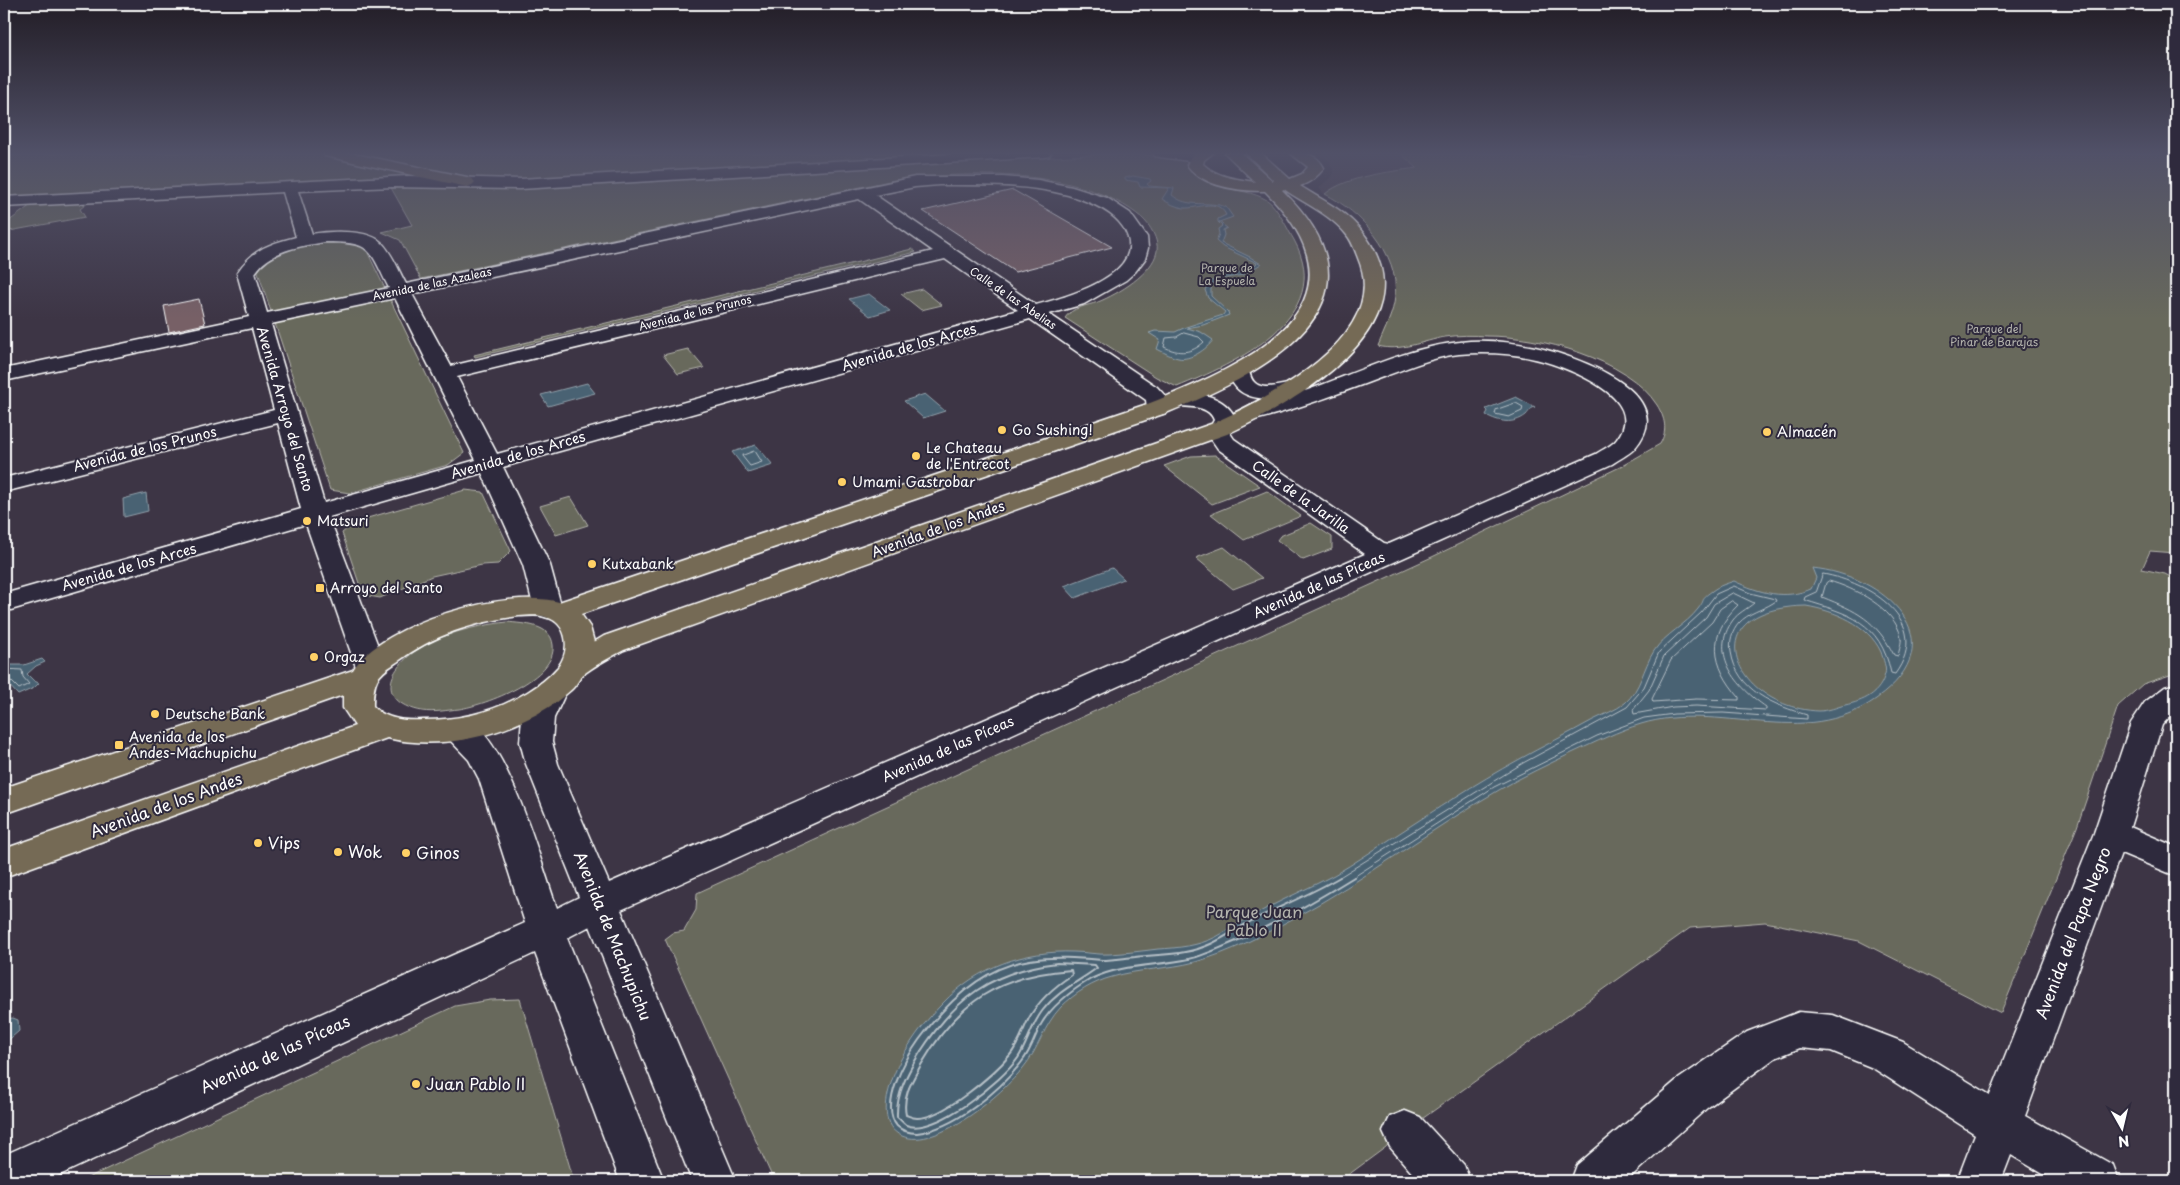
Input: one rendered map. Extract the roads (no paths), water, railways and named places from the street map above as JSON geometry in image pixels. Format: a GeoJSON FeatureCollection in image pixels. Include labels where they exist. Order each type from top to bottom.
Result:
{"type":"FeatureCollection","features":[{"type":"Feature","properties":{"kind":"main road"},"geometry":{"type":"LineString","coordinates":[[4,801],[367,672],[404,643],[438,626],[499,609],[519,607],[554,610],[1168,404],[1240,372],[1283,342],[1303,322],[1313,303],[1320,277],[1316,251],[1290,208]]}},
{"type":"Feature","properties":{"kind":"main road","name":"Avenida de los Andes"},"geometry":{"type":"LineString","coordinates":[[575,666],[614,643],[1218,429],[1254,414],[1300,387],[1344,350],[1359,330],[1368,312],[1374,287],[1371,264],[1359,239],[1332,212],[1324,208]]}},
{"type":"Feature","properties":{"kind":"main road"},"geometry":{"type":"LineString","coordinates":[[367,672],[358,694],[358,708],[368,720],[385,727],[405,731],[428,732],[458,730],[485,723],[508,715],[552,690],[575,666],[580,653],[581,640],[578,628],[572,621],[554,610]]}},
{"type":"Feature","properties":{"kind":"main road","name":"Avenida de los Andes"},"geometry":{"type":"LineString","coordinates":[[4,863],[385,727]]}},
{"type":"Feature","properties":{"kind":"street"},"geometry":{"type":"LineString","coordinates":[[296,208],[306,240]]}},
{"type":"Feature","properties":{"kind":"street","name":"Avenida de las Azaleas"},"geometry":{"type":"LineString","coordinates":[[4,375],[784,208]]}},
{"type":"Feature","properties":{"kind":"street","name":"Calle de las Abelias"},"geometry":{"type":"LineString","coordinates":[[884,208],[1168,404]]}},
{"type":"Feature","properties":{"kind":"street","name":"Avenida de las Azaleas"},"geometry":{"type":"LineString","coordinates":[[1034,312],[1077,300],[1099,289],[1128,269],[1139,252],[1140,244],[1135,230],[1123,215],[1112,208]]}},
{"type":"Feature","properties":{"kind":"street","name":"Avenida Arroyo del Santo"},"geometry":{"type":"LineString","coordinates":[[367,672],[315,513],[246,273],[248,266],[276,248],[306,240],[343,237],[368,240],[375,245],[406,300],[490,463],[532,554],[554,610]]}},
{"type":"Feature","properties":{"kind":"street","name":"Avenida de los Prunos"},"geometry":{"type":"LineString","coordinates":[[440,367],[939,247]]}},
{"type":"Feature","properties":{"kind":"street","name":"Avenida de los Arces"},"geometry":{"type":"LineString","coordinates":[[4,603],[490,463],[1034,312]]}},
{"type":"Feature","properties":{"kind":"street","name":"Avenida de las Píceas"},"geometry":{"type":"LineString","coordinates":[[4,1178],[546,930],[600,903],[1604,459],[1625,445],[1634,433],[1637,424],[1636,414],[1631,404],[1612,384],[1577,366],[1533,352],[1478,347],[1438,351],[1254,414]]}},
{"type":"Feature","properties":{"kind":"street","name":"Avenida de los Andes"},"geometry":{"type":"LineString","coordinates":[[1240,372],[1240,379],[1243,384],[1252,390],[1265,393],[1281,392],[1300,387]]}},
{"type":"Feature","properties":{"kind":"street"},"geometry":{"type":"LineString","coordinates":[[1168,404],[1204,402],[1219,409],[1223,413],[1225,420],[1218,429]]}},
{"type":"Feature","properties":{"kind":"street","name":"Avenida de los Prunos"},"geometry":{"type":"LineString","coordinates":[[4,466],[283,405]]}},
{"type":"Feature","properties":{"kind":"street","name":"Avenida de los Prunos"},"geometry":{"type":"LineString","coordinates":[[4,485],[283,405]]}},
{"type":"Feature","properties":{"kind":"street","name":"Calle de la Jarilla"},"geometry":{"type":"LineString","coordinates":[[1218,429],[1221,438],[1226,444],[1367,544],[1377,550],[1393,552]]}},
{"type":"Feature","properties":{"kind":"street","name":"Avenida de Machupichu"},"geometry":{"type":"LineString","coordinates":[[552,690],[540,711],[534,727],[535,742],[542,764],[714,1181]]}},
{"type":"Feature","properties":{"kind":"street","name":"Avenida del Papa Negro"},"geometry":{"type":"LineString","coordinates":[[1979,1181],[2111,833],[2147,723],[2156,710],[2176,694]]}},
{"type":"Feature","properties":{"kind":"street"},"geometry":{"type":"LineString","coordinates":[[458,730],[474,743],[487,760],[546,930],[642,1181]]}},
{"type":"Feature","properties":{"kind":"street"},"geometry":{"type":"LineString","coordinates":[[2111,833],[2176,862]]}},
{"type":"Feature","properties":{"kind":"street"},"geometry":{"type":"LineString","coordinates":[[1593,1181],[1692,1094],[1761,1045],[1799,1030],[1833,1033],[1888,1055],[2000,1125],[2097,1181]]}},
{"type":"Feature","properties":{"kind":"street"},"geometry":{"type":"LineString","coordinates":[[1405,1132],[1448,1181]]}},
{"type":"Feature","properties":{"kind":"water"},"geometry":{"type":"Polygon","coordinates":[[[1220,208],[1227,208],[1233,217],[1219,222],[1227,228],[1223,230],[1224,235],[1221,243],[1261,264],[1243,275],[1216,280],[1211,286],[1211,296],[1229,315],[1203,325],[1187,328],[1201,332],[1213,340],[1207,347],[1188,358],[1168,355],[1157,349],[1160,340],[1149,333],[1155,331],[1175,332],[1223,315],[1225,312],[1208,298],[1205,290],[1215,279],[1244,271],[1257,263],[1223,247],[1216,241],[1219,234],[1218,229],[1222,226],[1218,222],[1218,219],[1226,215],[1220,208]]]}},
{"type":"Feature","properties":{"kind":"water"},"geometry":{"type":"Polygon","coordinates":[[[869,294],[890,310],[870,316],[849,299],[869,294]]]}},
{"type":"Feature","properties":{"kind":"water"},"geometry":{"type":"Polygon","coordinates":[[[587,383],[595,393],[548,406],[541,395],[587,383]]]}},
{"type":"Feature","properties":{"kind":"water"},"geometry":{"type":"Polygon","coordinates":[[[925,394],[945,411],[923,418],[904,401],[925,394]]]}},
{"type":"Feature","properties":{"kind":"water"},"geometry":{"type":"Polygon","coordinates":[[[1516,397],[1535,407],[1521,418],[1511,421],[1501,421],[1486,415],[1488,411],[1486,409],[1516,397]]]}},
{"type":"Feature","properties":{"kind":"water"},"geometry":{"type":"Polygon","coordinates":[[[756,445],[773,465],[748,473],[732,452],[756,445]]]}},
{"type":"Feature","properties":{"kind":"water"},"geometry":{"type":"Polygon","coordinates":[[[146,493],[148,511],[124,517],[123,499],[146,493]]]}},
{"type":"Feature","properties":{"kind":"water"},"geometry":{"type":"Polygon","coordinates":[[[1112,568],[1124,579],[1075,598],[1064,586],[1112,568]]]}},
{"type":"Feature","properties":{"kind":"water"},"geometry":{"type":"Polygon","coordinates":[[[1812,568],[1839,573],[1864,583],[1886,597],[1902,614],[1911,633],[1911,655],[1900,677],[1876,699],[1848,714],[1819,721],[1790,723],[1701,717],[1671,718],[1641,724],[1607,737],[1536,770],[1499,790],[1320,903],[1246,943],[1195,962],[1122,974],[1105,979],[1078,993],[1055,1014],[1028,1061],[1013,1079],[985,1104],[950,1128],[933,1135],[916,1138],[902,1136],[895,1132],[891,1126],[886,1113],[887,1098],[895,1072],[912,1040],[927,1020],[956,990],[986,971],[1003,963],[1038,954],[1056,952],[1128,953],[1188,946],[1216,937],[1262,910],[1334,875],[1487,778],[1621,706],[1635,691],[1654,651],[1670,634],[1693,615],[1704,598],[1715,589],[1734,581],[1763,592],[1792,594],[1811,589],[1816,578],[1812,568]],[[1806,606],[1770,611],[1747,623],[1737,639],[1737,658],[1747,677],[1765,694],[1789,706],[1819,711],[1829,710],[1870,696],[1883,681],[1886,669],[1881,652],[1875,642],[1859,626],[1839,615],[1806,606]]]}},
{"type":"Feature","properties":{"kind":"water"},"geometry":{"type":"Polygon","coordinates":[[[42,659],[45,662],[36,666],[27,674],[39,683],[34,688],[18,695],[7,683],[4,683],[4,665],[24,665],[42,659]]]}},
{"type":"Feature","properties":{"kind":"water"},"geometry":{"type":"Polygon","coordinates":[[[13,1018],[18,1020],[19,1031],[4,1044],[4,1019],[13,1018]]]}},
{"type":"Feature","properties":{"kind":"place","name":"Go Sushing!"},"geometry":{"type":"Point","coordinates":[1002,430]}},
{"type":"Feature","properties":{"kind":"place","name":"Almacén"},"geometry":{"type":"Point","coordinates":[1767,432]}},
{"type":"Feature","properties":{"kind":"place","name":"Le Chateau de l'Entrecot"},"geometry":{"type":"Point","coordinates":[916,456]}},
{"type":"Feature","properties":{"kind":"place","name":"Umami Gastrobar"},"geometry":{"type":"Point","coordinates":[842,482]}},
{"type":"Feature","properties":{"kind":"place","name":"Matsuri"},"geometry":{"type":"Point","coordinates":[307,521]}},
{"type":"Feature","properties":{"kind":"place","name":"Kutxabank"},"geometry":{"type":"Point","coordinates":[592,564]}},
{"type":"Feature","properties":{"kind":"place","name":"Arroyo del Santo"},"geometry":{"type":"Point","coordinates":[320,588]}},
{"type":"Feature","properties":{"kind":"place","name":"Orgaz"},"geometry":{"type":"Point","coordinates":[314,657]}},
{"type":"Feature","properties":{"kind":"place","name":"Deutsche Bank"},"geometry":{"type":"Point","coordinates":[155,714]}},
{"type":"Feature","properties":{"kind":"place","name":"Avenida de los Andes-Machupichu"},"geometry":{"type":"Point","coordinates":[119,745]}},
{"type":"Feature","properties":{"kind":"place","name":"Vips"},"geometry":{"type":"Point","coordinates":[258,843]}},
{"type":"Feature","properties":{"kind":"place","name":"Wok"},"geometry":{"type":"Point","coordinates":[338,852]}},
{"type":"Feature","properties":{"kind":"place","name":"Ginos"},"geometry":{"type":"Point","coordinates":[406,853]}},
{"type":"Feature","properties":{"kind":"place","name":"Juan Pablo II"},"geometry":{"type":"Point","coordinates":[416,1084]}},
{"type":"Feature","properties":{"kind":"park label","name":"Parque de La Espuela"},"geometry":{"type":"Point","coordinates":[1227,274]}},
{"type":"Feature","properties":{"kind":"park label","name":"Parque del Pinar de Barajas"},"geometry":{"type":"Point","coordinates":[1994,335]}},
{"type":"Feature","properties":{"kind":"park label","name":"Parque Juan Pablo II"},"geometry":{"type":"Point","coordinates":[1254,921]}}]}
